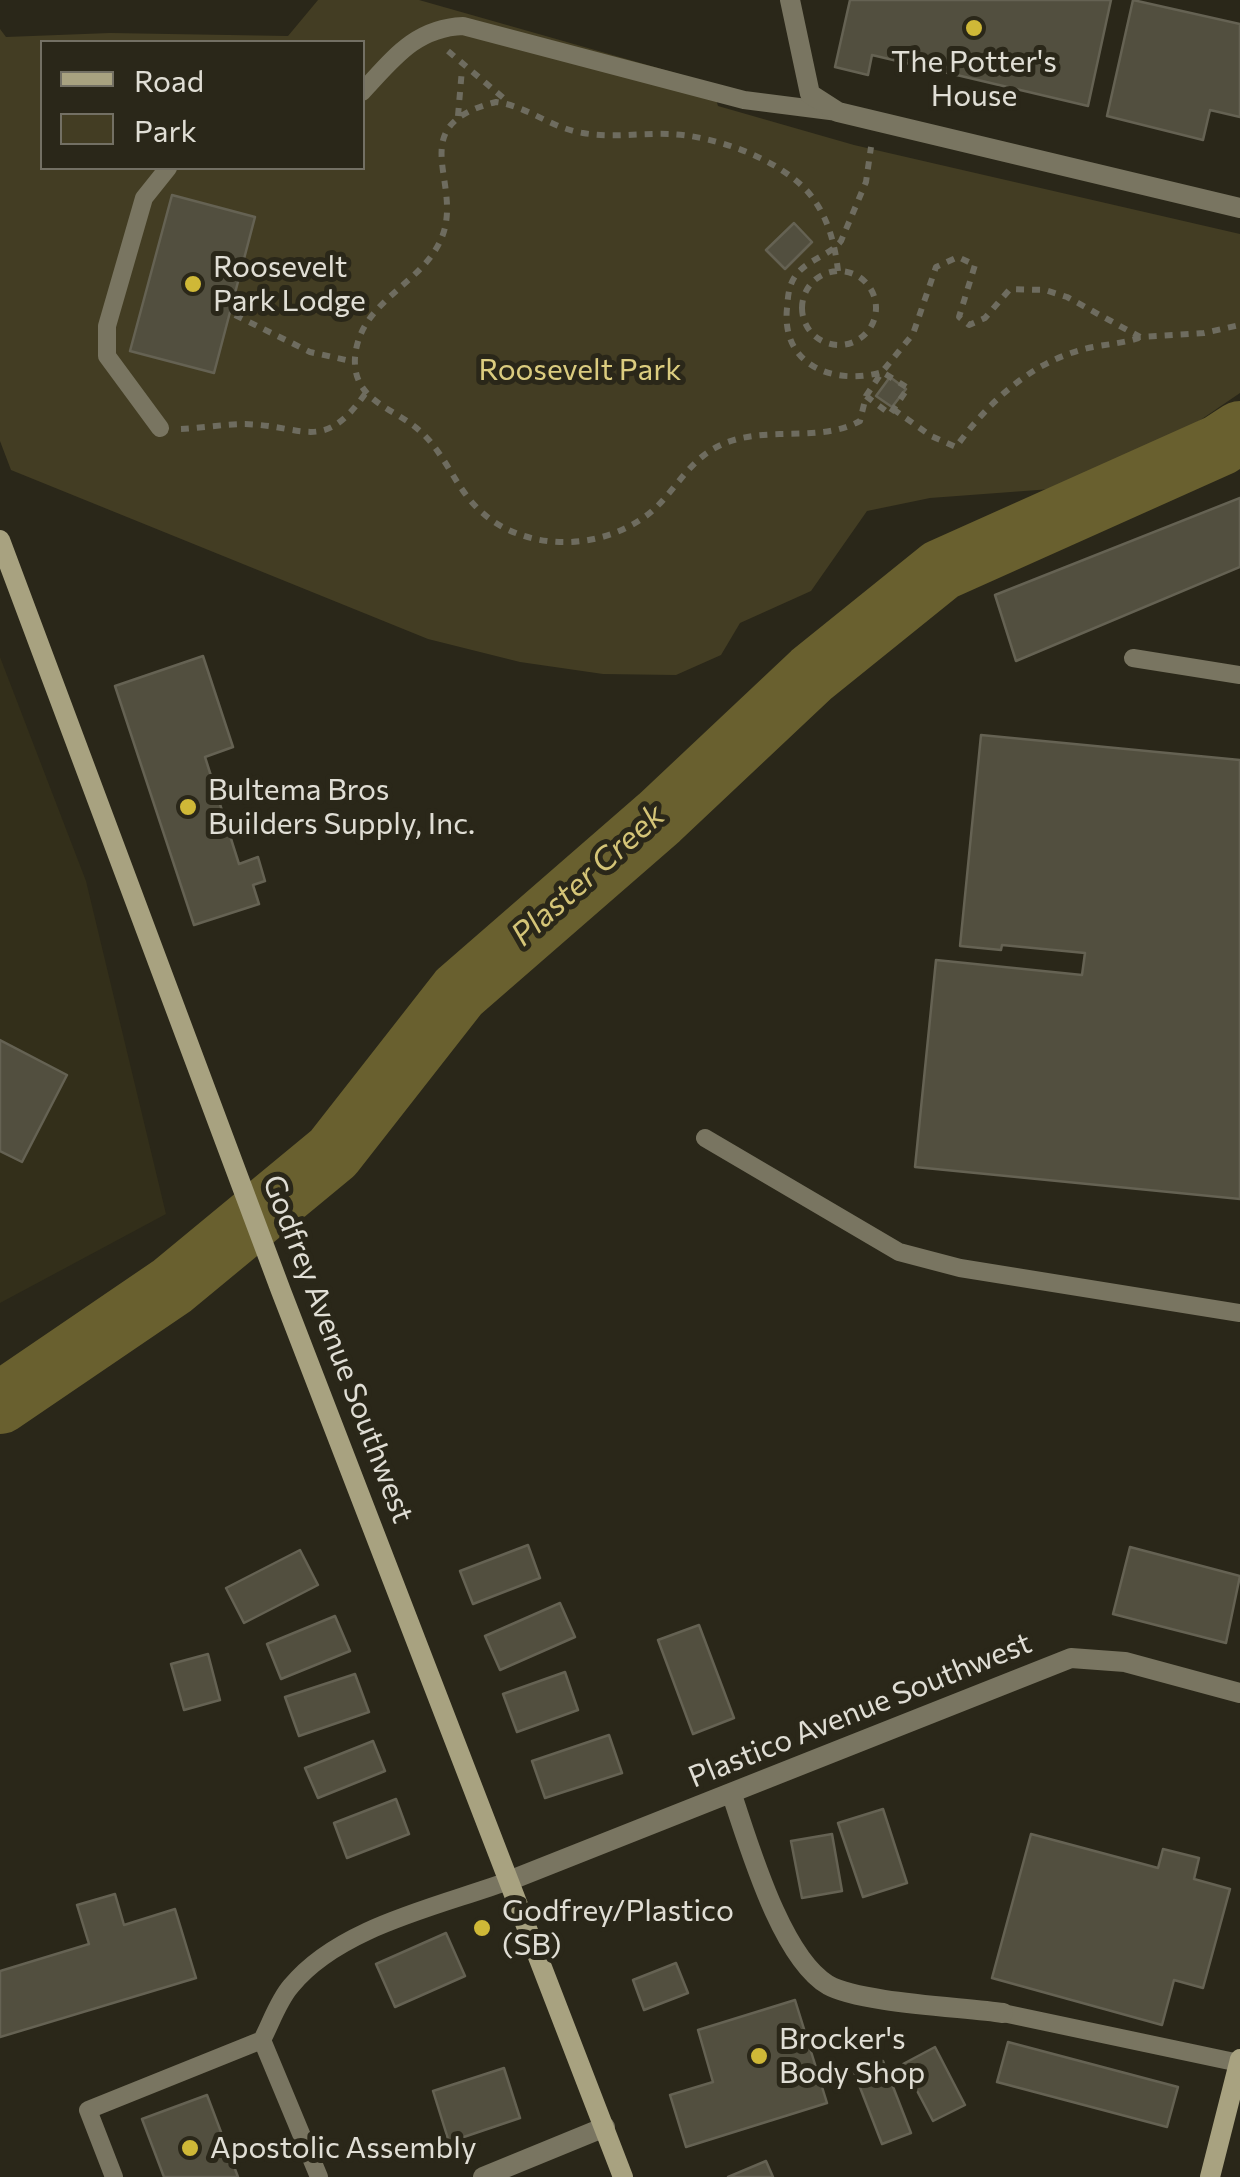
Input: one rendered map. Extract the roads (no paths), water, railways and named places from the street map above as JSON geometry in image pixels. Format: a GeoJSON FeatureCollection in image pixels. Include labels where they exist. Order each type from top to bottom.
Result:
{"type":"FeatureCollection","features":[{"type":"Feature","properties":{"kind":"main road","name":"Godfrey Avenue Southwest"},"geometry":{"type":"LineString","coordinates":[[0,540],[281,1291],[623,2177]]}},
{"type":"Feature","properties":{"kind":"main road"},"geometry":{"type":"LineString","coordinates":[[1210,2177],[1232,2127],[1239,2061]]}},
{"type":"Feature","properties":{"kind":"street"},"geometry":{"type":"LineString","coordinates":[[790,0],[810,94],[838,112],[1240,208]]}},
{"type":"Feature","properties":{"kind":"street","name":"Plastico Avenue Southwest"},"geometry":{"type":"LineString","coordinates":[[511,1880],[1071,1658],[1124,1662],[1240,1693]]}},
{"type":"Feature","properties":{"kind":"street"},"geometry":{"type":"LineString","coordinates":[[732,1794],[759,1878],[781,1924],[827,1984],[855,1993],[1003,2013]]}},
{"type":"Feature","properties":{"kind":"street"},"geometry":{"type":"LineString","coordinates":[[483,2177],[605,2127]]}},
{"type":"Feature","properties":{"kind":"lane"},"geometry":{"type":"LineString","coordinates":[[365,89],[416,36],[438,27],[463,26],[744,100],[838,112]]}},
{"type":"Feature","properties":{"kind":"lane"},"geometry":{"type":"LineString","coordinates":[[160,428],[107,356],[107,326],[144,198],[166,170]]}},
{"type":"Feature","properties":{"kind":"lane"},"geometry":{"type":"LineString","coordinates":[[1132,658],[1240,675]]}},
{"type":"Feature","properties":{"kind":"lane"},"geometry":{"type":"LineString","coordinates":[[705,1138],[899,1252],[960,1268],[1240,1313]]}},
{"type":"Feature","properties":{"kind":"lane"},"geometry":{"type":"LineString","coordinates":[[114,2177],[88,2110],[262,2040],[288,1990],[331,1952],[375,1930],[511,1880]]}},
{"type":"Feature","properties":{"kind":"lane"},"geometry":{"type":"LineString","coordinates":[[1003,2013],[1239,2061]]}},
{"type":"Feature","properties":{"kind":"lane"},"geometry":{"type":"LineString","coordinates":[[262,2040],[318,2177]]}},
{"type":"Feature","properties":{"kind":"waterway","name":"Plaster Creek"},"geometry":{"type":"LineString","coordinates":[[0,1403],[172,1286],[333,1153],[459,992],[659,818],[812,674],[941,570],[1220,445],[1240,432]]}},
{"type":"Feature","properties":{"kind":"place","name":"The Potter's House"},"geometry":{"type":"Point","coordinates":[974,28]}},
{"type":"Feature","properties":{"kind":"place","name":"Roosevelt Park Lodge"},"geometry":{"type":"Point","coordinates":[193,284]}},
{"type":"Feature","properties":{"kind":"place","name":"Bultema Bros Builders Supply, Inc."},"geometry":{"type":"Point","coordinates":[188,807]}},
{"type":"Feature","properties":{"kind":"place","name":"Godfrey/Plastico (SB)"},"geometry":{"type":"Point","coordinates":[482,1928]}},
{"type":"Feature","properties":{"kind":"place","name":"Brocker's Body Shop"},"geometry":{"type":"Point","coordinates":[759,2056]}},
{"type":"Feature","properties":{"kind":"place","name":"Apostolic Assembly"},"geometry":{"type":"Point","coordinates":[190,2148]}},
{"type":"Feature","properties":{"kind":"park label","name":"Roosevelt Park"},"geometry":{"type":"Point","coordinates":[580,370]}}]}
